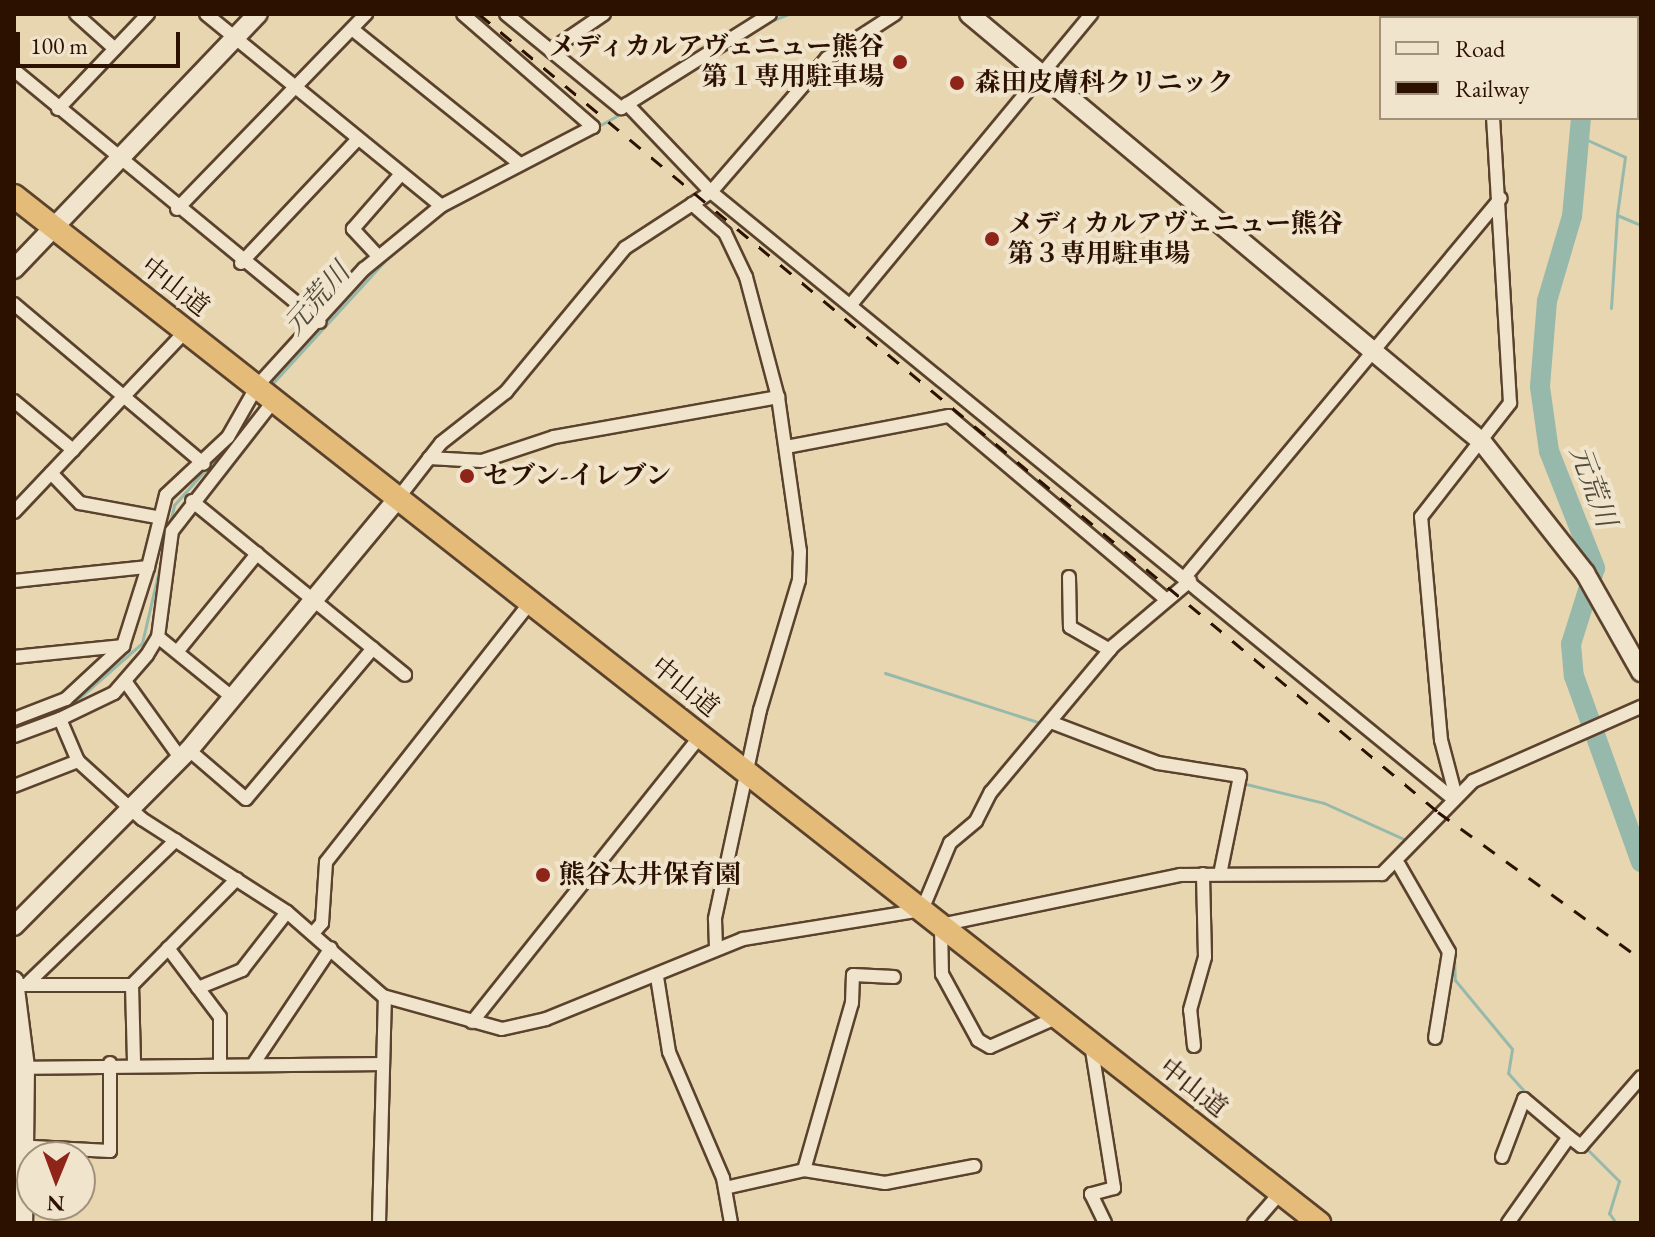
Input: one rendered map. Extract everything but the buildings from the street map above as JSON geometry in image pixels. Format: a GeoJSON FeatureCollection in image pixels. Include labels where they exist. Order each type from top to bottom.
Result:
{"type":"FeatureCollection","features":[{"type":"Feature","properties":{"kind":"highway","name":"中山道"},"geometry":{"type":"LineString","coordinates":[[14,196],[533,599],[700,736],[1319,1223]]}},
{"type":"Feature","properties":{"kind":"street"},"geometry":{"type":"LineString","coordinates":[[76,14],[115,49]]}},
{"type":"Feature","properties":{"kind":"street"},"geometry":{"type":"LineString","coordinates":[[58,109],[148,14]]}},
{"type":"Feature","properties":{"kind":"street"},"geometry":{"type":"LineString","coordinates":[[206,14],[441,206]]}},
{"type":"Feature","properties":{"kind":"street"},"geometry":{"type":"LineString","coordinates":[[14,269],[258,14]]}},
{"type":"Feature","properties":{"kind":"street"},"geometry":{"type":"LineString","coordinates":[[177,209],[297,90],[366,14]]}},
{"type":"Feature","properties":{"kind":"street"},"geometry":{"type":"LineString","coordinates":[[14,719],[66,699],[123,646],[148,567],[156,517],[201,461],[228,437],[320,322],[378,256],[441,206],[593,127],[463,14]]}},
{"type":"Feature","properties":{"kind":"street"},"geometry":{"type":"LineString","coordinates":[[506,14],[621,108],[632,108],[770,14]]}},
{"type":"Feature","properties":{"kind":"street"},"geometry":{"type":"LineString","coordinates":[[551,50],[604,14]]}},
{"type":"Feature","properties":{"kind":"street"},"geometry":{"type":"LineString","coordinates":[[14,926],[133,810],[185,754],[429,458],[506,392],[625,248],[711,192],[827,58],[895,14]]}},
{"type":"Feature","properties":{"kind":"street"},"geometry":{"type":"LineString","coordinates":[[969,14],[1482,442],[1585,573],[1641,672]]}},
{"type":"Feature","properties":{"kind":"street"},"geometry":{"type":"LineString","coordinates":[[853,302],[1091,14]]}},
{"type":"Feature","properties":{"kind":"street"},"geometry":{"type":"LineString","coordinates":[[352,29],[520,164]]}},
{"type":"Feature","properties":{"kind":"street"},"geometry":{"type":"LineString","coordinates":[[14,70],[241,263],[320,322]]}},
{"type":"Feature","properties":{"kind":"street"},"geometry":{"type":"LineString","coordinates":[[632,108],[711,192],[853,302],[1453,795]]}},
{"type":"Feature","properties":{"kind":"street"},"geometry":{"type":"LineString","coordinates":[[1453,795],[1441,740],[1421,517],[1510,403],[1501,198],[1493,120]]}},
{"type":"Feature","properties":{"kind":"street"},"geometry":{"type":"LineString","coordinates":[[241,263],[358,139]]}},
{"type":"Feature","properties":{"kind":"street"},"geometry":{"type":"LineString","coordinates":[[378,256],[353,229],[401,174]]}},
{"type":"Feature","properties":{"kind":"street"},"geometry":{"type":"LineString","coordinates":[[60,719],[78,761],[133,810],[314,932],[385,997],[472,1022],[528,1024],[657,977],[716,948],[922,910],[950,843],[976,821],[991,792],[1053,723],[1110,650],[1163,597],[1188,579],[1501,198]]}},
{"type":"Feature","properties":{"kind":"street"},"geometry":{"type":"LineString","coordinates":[[692,204],[725,233],[746,277],[778,397],[799,580],[747,772],[715,919],[716,948]]}},
{"type":"Feature","properties":{"kind":"street"},"geometry":{"type":"LineString","coordinates":[[14,304],[125,395],[214,474]]}},
{"type":"Feature","properties":{"kind":"street"},"geometry":{"type":"LineString","coordinates":[[14,512],[186,331]]}},
{"type":"Feature","properties":{"kind":"street"},"geometry":{"type":"LineString","coordinates":[[14,736],[60,719],[125,681],[158,637],[172,531],[214,474],[266,392]]}},
{"type":"Feature","properties":{"kind":"street"},"geometry":{"type":"LineString","coordinates":[[429,458],[482,461],[554,437],[778,397]]}},
{"type":"Feature","properties":{"kind":"street"},"geometry":{"type":"LineString","coordinates":[[14,401],[73,450]]}},
{"type":"Feature","properties":{"kind":"street"},"geometry":{"type":"LineString","coordinates":[[786,447],[949,416],[1163,597]]}},
{"type":"Feature","properties":{"kind":"street"},"geometry":{"type":"LineString","coordinates":[[51,473],[80,503],[156,517]]}},
{"type":"Feature","properties":{"kind":"street"},"geometry":{"type":"LineString","coordinates":[[192,501],[405,675]]}},
{"type":"Feature","properties":{"kind":"street"},"geometry":{"type":"LineString","coordinates":[[177,652],[257,554]]}},
{"type":"Feature","properties":{"kind":"street"},"geometry":{"type":"LineString","coordinates":[[14,581],[148,567]]}},
{"type":"Feature","properties":{"kind":"street"},"geometry":{"type":"LineString","coordinates":[[1069,577],[1070,627],[1110,650]]}},
{"type":"Feature","properties":{"kind":"street"},"geometry":{"type":"LineString","coordinates":[[314,932],[322,923],[326,862],[533,599]]}},
{"type":"Feature","properties":{"kind":"street"},"geometry":{"type":"LineString","coordinates":[[158,637],[233,698]]}},
{"type":"Feature","properties":{"kind":"street"},"geometry":{"type":"LineString","coordinates":[[14,657],[123,646]]}},
{"type":"Feature","properties":{"kind":"street"},"geometry":{"type":"LineString","coordinates":[[125,681],[185,754],[246,799],[373,648]]}},
{"type":"Feature","properties":{"kind":"street"},"geometry":{"type":"LineString","coordinates":[[1058,1017],[990,1047],[978,1040],[942,974],[941,925],[1203,874],[1355,879],[1399,865],[1453,795],[1641,707]]}},
{"type":"Feature","properties":{"kind":"street"},"geometry":{"type":"LineString","coordinates":[[1053,723],[1158,763],[1240,776],[1220,874]]}},
{"type":"Feature","properties":{"kind":"street"},"geometry":{"type":"LineString","coordinates":[[472,1022],[700,736]]}},
{"type":"Feature","properties":{"kind":"street"},"geometry":{"type":"LineString","coordinates":[[14,786],[78,761]]}},
{"type":"Feature","properties":{"kind":"street"},"geometry":{"type":"LineString","coordinates":[[20,1141],[20,983],[176,840]]}},
{"type":"Feature","properties":{"kind":"street"},"geometry":{"type":"LineString","coordinates":[[1399,865],[1449,952],[1435,1038]]}},
{"type":"Feature","properties":{"kind":"street"},"geometry":{"type":"LineString","coordinates":[[1194,1046],[1190,1010],[1205,957],[1203,874]]}},
{"type":"Feature","properties":{"kind":"street"},"geometry":{"type":"LineString","coordinates":[[134,1063],[132,985],[237,879]]}},
{"type":"Feature","properties":{"kind":"street"},"geometry":{"type":"LineString","coordinates":[[198,988],[242,970],[287,912]]}},
{"type":"Feature","properties":{"kind":"street"},"geometry":{"type":"LineString","coordinates":[[168,948],[220,1017],[220,1062]]}},
{"type":"Feature","properties":{"kind":"street"},"geometry":{"type":"LineString","coordinates":[[254,1063],[331,948]]}},
{"type":"Feature","properties":{"kind":"street"},"geometry":{"type":"LineString","coordinates":[[804,1170],[852,1003],[853,975],[894,977]]}},
{"type":"Feature","properties":{"kind":"street"},"geometry":{"type":"LineString","coordinates":[[657,977],[669,1052],[725,1188],[731,1223]]}},
{"type":"Feature","properties":{"kind":"street"},"geometry":{"type":"LineString","coordinates":[[20,983],[132,985]]}},
{"type":"Feature","properties":{"kind":"street"},"geometry":{"type":"LineString","coordinates":[[379,1223],[380,1064],[385,997]]}},
{"type":"Feature","properties":{"kind":"street"},"geometry":{"type":"LineString","coordinates":[[1091,1043],[1114,1188],[1091,1194],[1105,1223]]}},
{"type":"Feature","properties":{"kind":"street"},"geometry":{"type":"LineString","coordinates":[[19,1067],[220,1062],[380,1064]]}},
{"type":"Feature","properties":{"kind":"street"},"geometry":{"type":"LineString","coordinates":[[96,1151],[110,1151],[110,1063]]}},
{"type":"Feature","properties":{"kind":"street"},"geometry":{"type":"LineString","coordinates":[[1502,1157],[1524,1099],[1581,1146],[1641,1077]]}},
{"type":"Feature","properties":{"kind":"street"},"geometry":{"type":"LineString","coordinates":[[1508,1223],[1569,1137]]}},
{"type":"Feature","properties":{"kind":"street"},"geometry":{"type":"LineString","coordinates":[[725,1188],[804,1170],[885,1183],[974,1166]]}},
{"type":"Feature","properties":{"kind":"street"},"geometry":{"type":"LineString","coordinates":[[1254,1223],[1280,1193]]}},
{"type":"Feature","properties":{"kind":"waterway","name":"元荒川"},"geometry":{"type":"LineString","coordinates":[[765,23],[788,14]]}},
{"type":"Feature","properties":{"kind":"waterway","name":"元荒川"},"geometry":{"type":"LineString","coordinates":[[435,217],[624,112]]}},
{"type":"Feature","properties":{"kind":"waterway","name":"元荒川"},"geometry":{"type":"LineString","coordinates":[[1581,120],[1572,216],[1547,301],[1540,387],[1549,451],[1595,568],[1571,644],[1574,676],[1641,862]]}},
{"type":"Feature","properties":{"kind":"waterway"},"geometry":{"type":"LineString","coordinates":[[1583,138],[1625,157],[1617,215],[1641,225]]}},
{"type":"Feature","properties":{"kind":"waterway"},"geometry":{"type":"LineString","coordinates":[[1611,308],[1617,216]]}},
{"type":"Feature","properties":{"kind":"waterway","name":"元荒川"},"geometry":{"type":"LineString","coordinates":[[271,385],[390,255]]}},
{"type":"Feature","properties":{"kind":"waterway","name":"元荒川"},"geometry":{"type":"LineString","coordinates":[[233,440],[257,398]]}},
{"type":"Feature","properties":{"kind":"waterway","name":"元荒川"},"geometry":{"type":"LineString","coordinates":[[14,727],[70,706],[142,643],[174,505],[225,448]]}},
{"type":"Feature","properties":{"kind":"waterway"},"geometry":{"type":"LineString","coordinates":[[885,673],[1041,723]]}},
{"type":"Feature","properties":{"kind":"waterway"},"geometry":{"type":"LineString","coordinates":[[1242,783],[1324,803],[1408,841]]}},
{"type":"Feature","properties":{"kind":"waterway"},"geometry":{"type":"LineString","coordinates":[[1454,957],[1455,980],[1512,1049],[1508,1073],[1528,1095]]}},
{"type":"Feature","properties":{"kind":"waterway"},"geometry":{"type":"LineString","coordinates":[[1586,1148],[1619,1181],[1609,1213],[1616,1223]]}},
{"type":"Feature","properties":{"kind":"railway"},"geometry":{"type":"LineString","coordinates":[[479,14],[1438,812],[1641,959]]}},
{"type":"Feature","properties":{"kind":"place","name":"メディカルアヴェニュー熊谷 第１専用駐車場"},"geometry":{"type":"Point","coordinates":[900,62]}},
{"type":"Feature","properties":{"kind":"place","name":"森田皮膚科クリニック"},"geometry":{"type":"Point","coordinates":[957,83]}},
{"type":"Feature","properties":{"kind":"place","name":"メディカルアヴェニュー熊谷 第３専用駐車場"},"geometry":{"type":"Point","coordinates":[992,239]}},
{"type":"Feature","properties":{"kind":"place","name":"セブン-イレブン"},"geometry":{"type":"Point","coordinates":[467,476]}},
{"type":"Feature","properties":{"kind":"place","name":"熊谷太井保育園"},"geometry":{"type":"Point","coordinates":[543,875]}}]}
